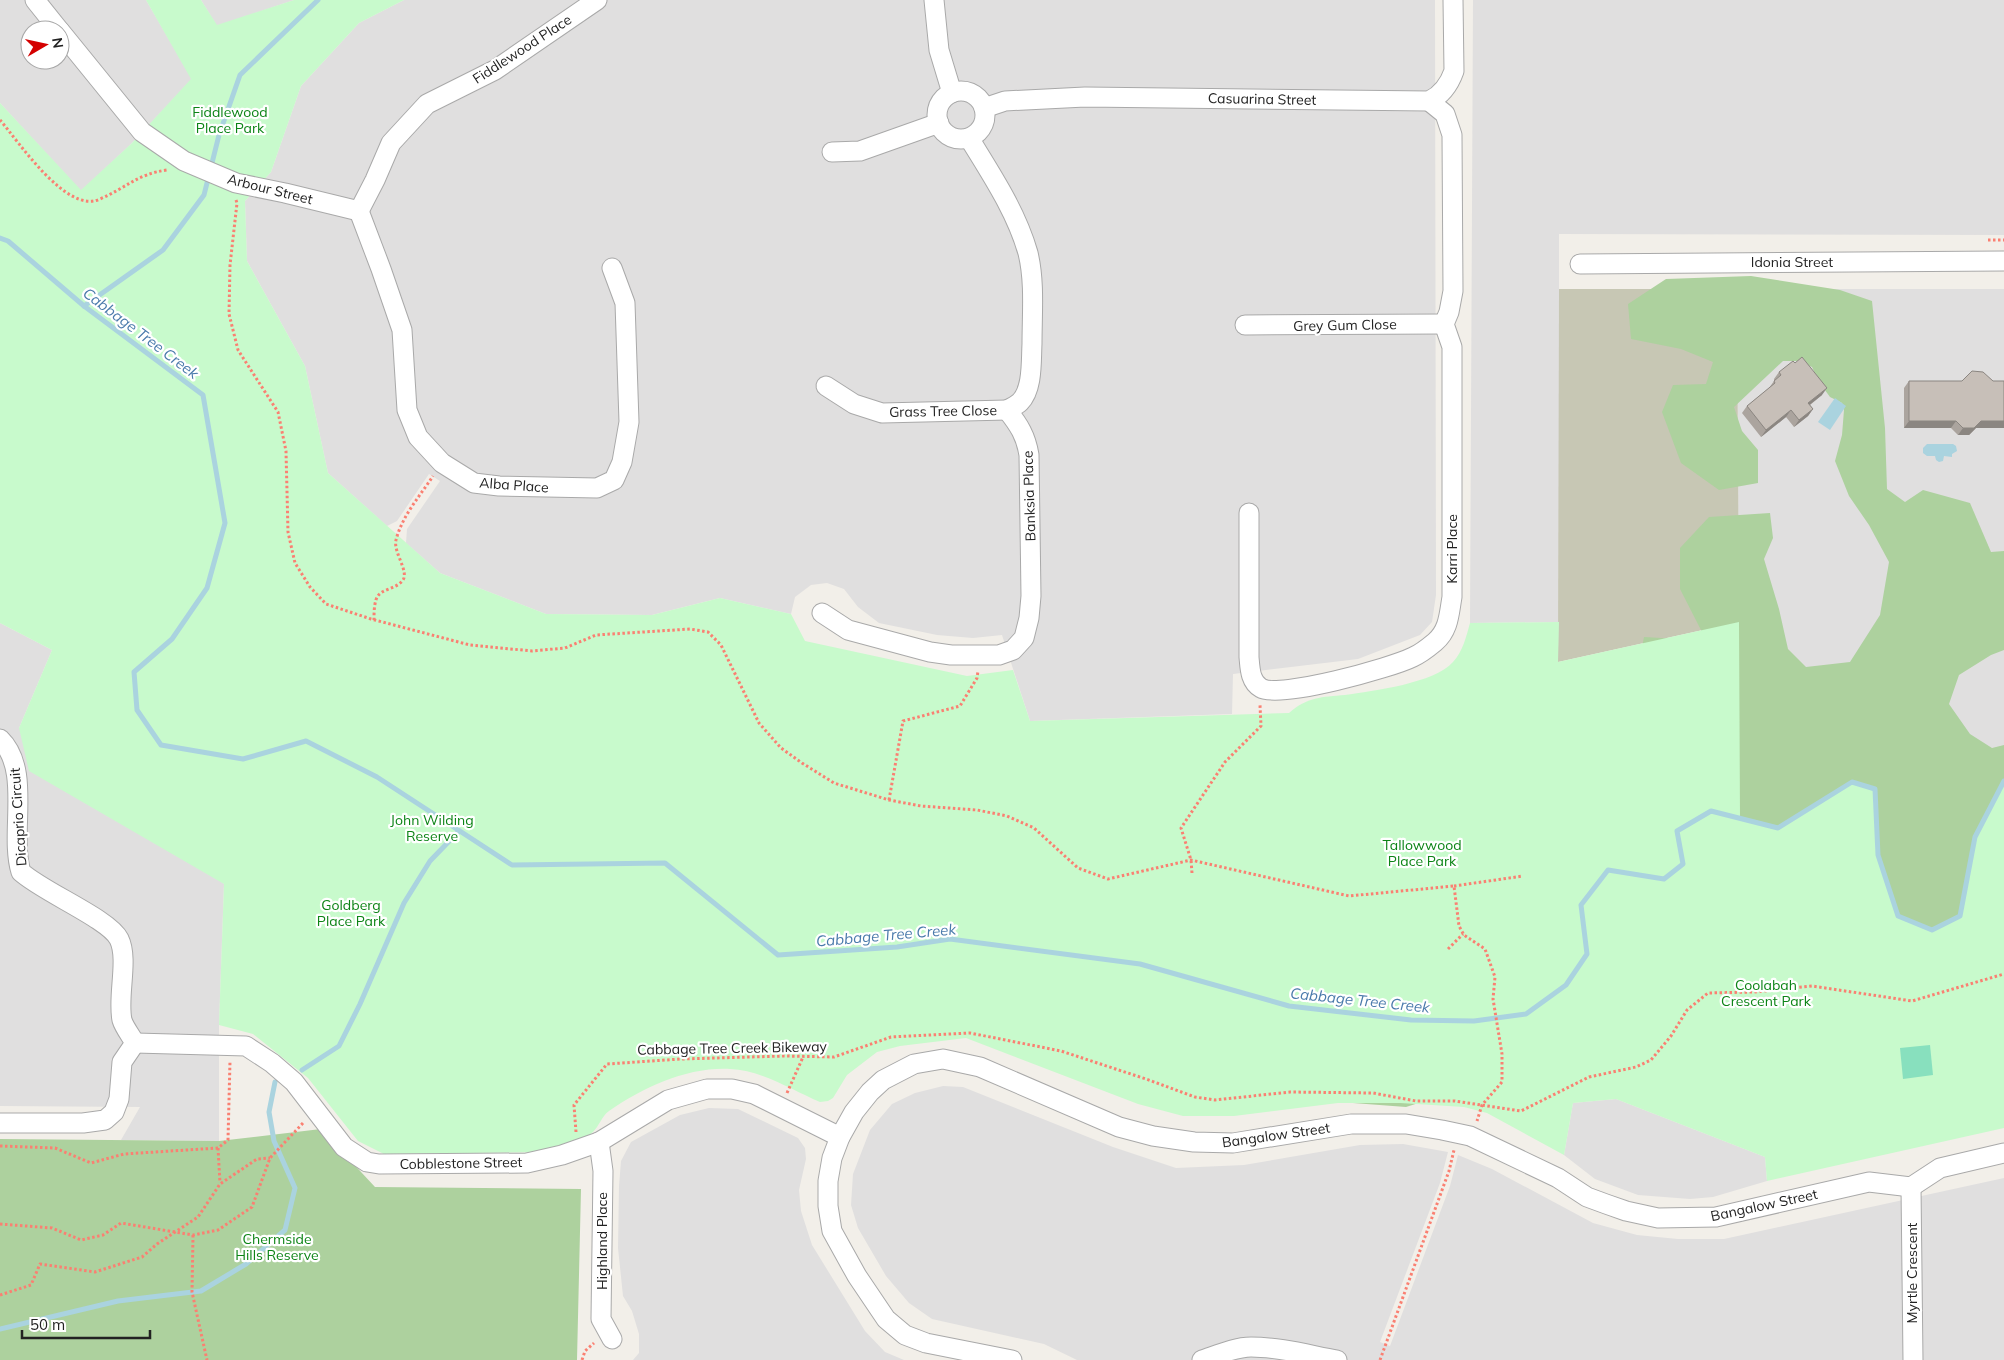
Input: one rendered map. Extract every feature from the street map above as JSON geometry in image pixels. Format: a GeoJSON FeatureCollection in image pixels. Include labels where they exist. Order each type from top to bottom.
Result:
{"type":"FeatureCollection","features":[{"type":"Feature","properties":{"kind":"street","name":"Arbour Street"},"geometry":{"type":"LineString","coordinates":[[35,0],[52,20]]}},
{"type":"Feature","properties":{"kind":"street","name":"Fiddlewood Place"},"geometry":{"type":"LineString","coordinates":[[359,211],[391,142],[427,104],[495,70],[597,0]]}},
{"type":"Feature","properties":{"kind":"street"},"geometry":{"type":"LineString","coordinates":[[934,0],[939,50],[952,92]]}},
{"type":"Feature","properties":{"kind":"street"},"geometry":{"type":"LineString","coordinates":[[1444,324],[1449,312],[1453,291],[1452,135],[1445,114],[1429,101],[1438,96],[1451,80],[1454,70],[1453,0]]}},
{"type":"Feature","properties":{"kind":"street","name":"Arbour Street"},"geometry":{"type":"LineString","coordinates":[[70,42],[142,132],[179,165],[235,188],[285,193],[359,211]]}},
{"type":"Feature","properties":{"kind":"street"},"geometry":{"type":"LineString","coordinates":[[952,92],[969,92],[979,99],[984,108],[985,121],[974,135],[969,138],[951,137],[946,134],[939,123],[939,105],[952,92]]}},
{"type":"Feature","properties":{"kind":"street","name":"Casuarina Street"},"geometry":{"type":"LineString","coordinates":[[984,108],[1005,101],[1085,98],[1429,101]]}},
{"type":"Feature","properties":{"kind":"street"},"geometry":{"type":"LineString","coordinates":[[832,152],[860,151],[939,123]]}},
{"type":"Feature","properties":{"kind":"street"},"geometry":{"type":"LineString","coordinates":[[969,138],[999,187],[1021,233],[1028,254],[1032,277],[1031,358],[1028,391],[1020,402],[1007,410]]}},
{"type":"Feature","properties":{"kind":"street","name":"Alba Place"},"geometry":{"type":"LineString","coordinates":[[359,211],[382,269],[402,330],[407,410],[418,437],[442,464],[474,482],[498,486],[596,488],[614,480],[622,462],[629,422],[625,302],[612,268]]}},
{"type":"Feature","properties":{"kind":"street","name":"Idonia Street"},"geometry":{"type":"LineString","coordinates":[[1580,264],[2004,260]]}},
{"type":"Feature","properties":{"kind":"street","name":"Grey Gum Close"},"geometry":{"type":"LineString","coordinates":[[1245,326],[1444,324]]}},
{"type":"Feature","properties":{"kind":"street","name":"Karri Place"},"geometry":{"type":"LineString","coordinates":[[1259,687],[1268,690],[1285,689],[1347,678],[1406,660],[1436,641],[1448,626],[1452,597],[1453,403],[1452,347],[1444,324]]}},
{"type":"Feature","properties":{"kind":"street","name":"Grass Tree Close"},"geometry":{"type":"LineString","coordinates":[[826,386],[854,404],[882,413],[1007,410]]}},
{"type":"Feature","properties":{"kind":"street","name":"Banksia Place"},"geometry":{"type":"LineString","coordinates":[[822,613],[848,630],[930,652],[951,655],[999,655],[1013,650],[1024,638],[1029,618],[1031,596],[1029,455],[1026,439],[1020,426],[1007,410]]}},
{"type":"Feature","properties":{"kind":"street"},"geometry":{"type":"LineString","coordinates":[[1249,513],[1248,657],[1251,677],[1259,687]]}},
{"type":"Feature","properties":{"kind":"street","name":"Dicaprio Circuit"},"geometry":{"type":"LineString","coordinates":[[0,738],[6,744],[17,773],[18,853],[21,872],[41,888],[98,920],[119,939],[122,952],[122,1021],[135,1043]]}},
{"type":"Feature","properties":{"kind":"street"},"geometry":{"type":"LineString","coordinates":[[0,1123],[83,1123],[105,1120],[114,1112],[119,1099],[122,1062],[135,1043]]}},
{"type":"Feature","properties":{"kind":"street","name":"Cobblestone Street"},"geometry":{"type":"LineString","coordinates":[[135,1043],[246,1046],[272,1063],[294,1082],[344,1146],[367,1162],[380,1164],[527,1163],[577,1150],[599,1142],[668,1100],[707,1089],[732,1089],[754,1094],[840,1137]]}},
{"type":"Feature","properties":{"kind":"street","name":"Bangalow Street"},"geometry":{"type":"LineString","coordinates":[[1012,1360],[926,1343],[905,1335],[886,1319],[857,1276],[832,1231],[829,1218],[828,1180],[832,1158],[840,1137],[854,1112],[870,1092],[883,1080],[914,1064],[943,1060],[980,1067],[1119,1127],[1153,1136],[1194,1142],[1233,1143],[1351,1124],[1406,1124],[1452,1132],[1470,1136],[1549,1174],[1587,1197],[1626,1211],[1658,1218],[1716,1217],[1869,1182],[1912,1187]]}},
{"type":"Feature","properties":{"kind":"street","name":"Highland Place"},"geometry":{"type":"LineString","coordinates":[[599,1142],[602,1171],[601,1320],[612,1338]]}},
{"type":"Feature","properties":{"kind":"street"},"geometry":{"type":"LineString","coordinates":[[1912,1187],[1940,1168],[2004,1153]]}},
{"type":"Feature","properties":{"kind":"street","name":"Myrtle Crescent"},"geometry":{"type":"LineString","coordinates":[[1912,1187],[1912,1360]]}},
{"type":"Feature","properties":{"kind":"street"},"geometry":{"type":"LineString","coordinates":[[1202,1360],[1224,1352],[1250,1347],[1282,1350],[1336,1360]]}},
{"type":"Feature","properties":{"kind":"path"},"geometry":{"type":"LineString","coordinates":[[0,120],[48,177],[81,201],[99,200],[142,175],[179,165]]}},
{"type":"Feature","properties":{"kind":"path"},"geometry":{"type":"LineString","coordinates":[[235,188],[237,203],[230,265],[229,314],[238,350],[278,412],[286,451],[288,532],[295,563],[310,587],[326,604],[374,620],[470,645],[532,651],[565,648],[596,636],[690,629],[708,632],[721,645],[760,723],[781,748],[834,783],[889,800],[921,806],[976,810],[1007,816],[1034,828],[1078,868],[1108,879],[1191,860],[1349,896],[1454,886],[1523,876]]}},
{"type":"Feature","properties":{"kind":"path"},"geometry":{"type":"LineString","coordinates":[[1988,240],[2004,240]]}},
{"type":"Feature","properties":{"kind":"path"},"geometry":{"type":"LineString","coordinates":[[374,620],[376,599],[381,592],[394,587],[403,579],[405,571],[399,559],[395,542],[402,523],[442,464]]}},
{"type":"Feature","properties":{"kind":"path"},"geometry":{"type":"LineString","coordinates":[[889,800],[903,721],[960,706],[977,678],[978,655]]}},
{"type":"Feature","properties":{"kind":"path"},"geometry":{"type":"LineString","coordinates":[[1192,873],[1191,860],[1181,828],[1225,762],[1261,726],[1259,687]]}},
{"type":"Feature","properties":{"kind":"path"},"geometry":{"type":"LineString","coordinates":[[1454,886],[1459,926],[1464,934],[1485,949],[1495,977],[1493,999],[1502,1054],[1502,1082],[1482,1104]]}},
{"type":"Feature","properties":{"kind":"path"},"geometry":{"type":"LineString","coordinates":[[1448,949],[1464,934]]}},
{"type":"Feature","properties":{"kind":"path","name":"Cabbage Tree Creek Bikeway"},"geometry":{"type":"LineString","coordinates":[[577,1150],[574,1105],[607,1064],[681,1059],[834,1057],[891,1038],[970,1033],[1062,1051],[1195,1097],[1215,1100],[1290,1092],[1374,1093],[1416,1101],[1455,1101],[1521,1111],[1589,1077],[1636,1067],[1650,1060],[1671,1036],[1687,1010],[1708,994],[1754,992],[1812,986],[1912,1001],[2004,974]]}},
{"type":"Feature","properties":{"kind":"path"},"geometry":{"type":"LineString","coordinates":[[0,1146],[55,1148],[91,1164],[124,1154],[218,1148],[228,1140],[230,1046]]}},
{"type":"Feature","properties":{"kind":"path"},"geometry":{"type":"LineString","coordinates":[[787,1093],[802,1057]]}},
{"type":"Feature","properties":{"kind":"path"},"geometry":{"type":"LineString","coordinates":[[0,1224],[52,1228],[81,1240],[103,1235],[121,1223],[193,1235],[218,1230],[252,1207],[270,1158],[314,1110]]}},
{"type":"Feature","properties":{"kind":"path"},"geometry":{"type":"LineString","coordinates":[[1380,1360],[1449,1170],[1455,1147]]}},
{"type":"Feature","properties":{"kind":"path"},"geometry":{"type":"LineString","coordinates":[[218,1148],[220,1184]]}},
{"type":"Feature","properties":{"kind":"path"},"geometry":{"type":"LineString","coordinates":[[0,1295],[31,1285],[40,1264],[96,1272],[142,1257],[198,1217],[220,1184],[257,1159],[270,1158]]}},
{"type":"Feature","properties":{"kind":"path"},"geometry":{"type":"LineString","coordinates":[[193,1235],[192,1292],[207,1360]]}},
{"type":"Feature","properties":{"kind":"shaded area"},"geometry":{"type":"Polygon","coordinates":[[[0,0],[146,0],[192,79],[132,143],[81,191],[0,103],[0,0]]]}},
{"type":"Feature","properties":{"kind":"shaded area"},"geometry":{"type":"Polygon","coordinates":[[[201,0],[294,0],[217,26],[201,0]]]}},
{"type":"Feature","properties":{"kind":"shaded area"},"geometry":{"type":"Polygon","coordinates":[[[404,0],[1435,0],[1436,595],[1432,622],[1420,635],[1358,659],[1233,674],[1232,714],[1030,721],[1002,635],[973,638],[937,635],[879,623],[858,607],[844,589],[827,583],[811,585],[795,597],[791,614],[720,598],[652,615],[546,614],[440,573],[406,543],[407,529],[440,481],[429,474],[397,521],[387,526],[328,473],[305,366],[247,261],[245,201],[271,172],[301,86],[359,23],[404,0]]]}},
{"type":"Feature","properties":{"kind":"shaded area"},"geometry":{"type":"Polygon","coordinates":[[[1473,0],[2004,0],[2004,235],[1559,234],[1559,622],[1470,623],[1473,0]]]}},
{"type":"Feature","properties":{"kind":"shaded area"},"geometry":{"type":"Polygon","coordinates":[[[1559,289],[1737,289],[1739,622],[1558,662],[1559,289]]]}},
{"type":"Feature","properties":{"kind":"shaded area"},"geometry":{"type":"Polygon","coordinates":[[[1737,289],[2004,289],[2004,781],[1740,818],[1737,289]]]}},
{"type":"Feature","properties":{"kind":"shaded area"},"geometry":{"type":"Polygon","coordinates":[[[0,623],[52,650],[19,728],[224,884],[219,1025],[219,1141],[121,1140],[140,1107],[0,1106],[0,623]]]}},
{"type":"Feature","properties":{"kind":"shaded area"},"geometry":{"type":"Polygon","coordinates":[[[943,1086],[963,1087],[1113,1147],[1176,1168],[1244,1165],[1360,1145],[1403,1144],[1448,1152],[1440,1183],[1380,1342],[1390,1346],[1450,1186],[1458,1155],[1492,1169],[1593,1223],[1637,1235],[1678,1239],[1724,1239],[2004,1178],[2004,1360],[1077,1360],[1044,1344],[932,1319],[909,1303],[886,1276],[858,1228],[851,1205],[853,1174],[870,1130],[892,1104],[915,1093],[943,1086]]]}},
{"type":"Feature","properties":{"kind":"shaded area"},"geometry":{"type":"Polygon","coordinates":[[[1616,1099],[1765,1157],[1767,1181],[1713,1197],[1690,1199],[1638,1195],[1595,1179],[1564,1155],[1573,1103],[1616,1099]]]}},
{"type":"Feature","properties":{"kind":"shaded area"},"geometry":{"type":"Polygon","coordinates":[[[709,1108],[738,1109],[798,1138],[805,1148],[806,1159],[799,1190],[801,1211],[812,1245],[865,1331],[885,1352],[904,1360],[633,1360],[639,1353],[639,1334],[632,1311],[623,1296],[618,1248],[621,1161],[631,1142],[680,1115],[709,1108]]]}},
{"type":"Feature","properties":{"kind":"green space"},"geometry":{"type":"Polygon","coordinates":[[[146,0],[201,0],[217,25],[294,0],[404,0],[359,23],[301,86],[271,172],[245,201],[247,261],[305,366],[328,473],[440,573],[546,614],[652,615],[720,598],[791,614],[805,641],[967,676],[1013,670],[1030,721],[1289,713],[1302,704],[1315,699],[1403,685],[1432,675],[1444,669],[1456,658],[1464,644],[1470,623],[1559,622],[1558,662],[1739,622],[1740,818],[1778,828],[1852,782],[1875,789],[1878,855],[1898,916],[1932,929],[1960,916],[1975,837],[2004,781],[2004,1128],[1767,1181],[1765,1157],[1616,1099],[1573,1103],[1564,1155],[1487,1113],[1464,1107],[1400,1103],[1338,1103],[1234,1116],[1183,1116],[1138,1104],[966,1038],[900,1046],[877,1052],[847,1075],[833,1098],[828,1101],[820,1102],[776,1081],[742,1070],[714,1069],[682,1075],[666,1080],[622,1102],[607,1113],[588,1136],[572,1145],[548,1152],[384,1154],[358,1141],[308,1078],[253,1034],[219,1025],[224,884],[29,771],[19,728],[52,650],[0,623],[0,103],[81,190],[132,143],[191,79],[146,0]]]}},
{"type":"Feature","properties":{"kind":"green space"},"geometry":{"type":"Polygon","coordinates":[[[1751,276],[1840,290],[1872,301],[1885,428],[1887,489],[1905,502],[1923,490],[1970,503],[1991,552],[2004,551],[2004,650],[1991,655],[1959,675],[1949,704],[1970,734],[1992,748],[2004,745],[2004,918],[1406,1107],[1313,1100],[1634,690],[1644,637],[1679,639],[1703,634],[1680,589],[1680,548],[1709,517],[1770,513],[1773,538],[1764,559],[1779,609],[1788,649],[1806,667],[1850,662],[1880,615],[1889,562],[1869,525],[1849,496],[1835,461],[1842,435],[1844,410],[1842,403],[1830,397],[1819,382],[1812,367],[1798,361],[1783,361],[1734,407],[1742,431],[1758,450],[1758,483],[1719,490],[1681,463],[1662,412],[1673,385],[1706,384],[1713,362],[1681,349],[1631,339],[1628,304],[1666,279],[1751,276]]]}},
{"type":"Feature","properties":{"kind":"green space"},"geometry":{"type":"Polygon","coordinates":[[[1930,1045],[1933,1075],[1903,1079],[1900,1048],[1930,1045]]]}},
{"type":"Feature","properties":{"kind":"green space","name":"Chermside Hills Reserve"},"geometry":{"type":"Polygon","coordinates":[[[321,1129],[375,1187],[581,1189],[577,1360],[0,1360],[0,1139],[219,1141],[321,1129]]]}},
{"type":"Feature","properties":{"kind":"water"},"geometry":{"type":"Polygon","coordinates":[[[1835,398],[1846,406],[1830,430],[1818,422],[1835,398]]]}},
{"type":"Feature","properties":{"kind":"water"},"geometry":{"type":"Polygon","coordinates":[[[1927,444],[1953,444],[1956,446],[1957,451],[1952,454],[1952,457],[1944,456],[1943,461],[1939,462],[1935,456],[1927,456],[1923,453],[1923,448],[1927,444]]]}},
{"type":"Feature","properties":{"kind":"building"},"geometry":{"type":"Polygon","coordinates":[[[1802,357],[1827,388],[1808,403],[1813,409],[1799,420],[1791,410],[1766,430],[1747,406],[1775,383],[1774,381],[1781,375],[1779,372],[1793,361],[1795,363],[1802,357]]]}},
{"type":"Feature","properties":{"kind":"building"},"geometry":{"type":"Polygon","coordinates":[[[1972,371],[1983,372],[1993,381],[2004,381],[2004,421],[1981,421],[1974,428],[1963,428],[1956,421],[1909,421],[1909,381],[1962,381],[1972,371]]]}},
{"type":"Feature","properties":{"kind":"waterway"},"geometry":{"type":"LineString","coordinates":[[84,306],[163,250],[204,195],[219,135],[240,75],[318,0]]}},
{"type":"Feature","properties":{"kind":"waterway","name":"Cabbage Tree Creek"},"geometry":{"type":"LineString","coordinates":[[0,238],[8,241],[84,306],[203,395],[225,523],[207,588],[172,639],[134,672],[137,710],[161,745],[243,759],[306,741],[377,777],[512,865],[665,863],[778,955],[897,947],[950,939],[1140,964],[1289,1006],[1411,1020],[1474,1021],[1526,1014],[1566,985],[1587,954],[1581,905],[1608,870],[1664,879],[1683,864],[1677,831],[1711,811],[1778,828],[1852,782],[1875,789],[1878,855],[1898,916],[1932,930],[1960,916],[1975,837],[2004,781]]}},
{"type":"Feature","properties":{"kind":"waterway"},"geometry":{"type":"LineString","coordinates":[[302,1070],[339,1046],[360,1004],[404,903],[430,861],[459,831]]}},
{"type":"Feature","properties":{"kind":"waterway"},"geometry":{"type":"LineString","coordinates":[[0,1329],[118,1301],[201,1291],[246,1264],[285,1230],[295,1188],[274,1141],[269,1112],[275,1082]]}},
{"type":"Feature","properties":{"kind":"park label","name":"Fiddlewood Place Park"},"geometry":{"type":"Point","coordinates":[230,120]}},
{"type":"Feature","properties":{"kind":"park label","name":"John Wilding Reserve"},"geometry":{"type":"Point","coordinates":[432,828]}},
{"type":"Feature","properties":{"kind":"park label","name":"Tallowwood Place Park"},"geometry":{"type":"Point","coordinates":[1422,854]}},
{"type":"Feature","properties":{"kind":"park label","name":"Goldberg Place Park"},"geometry":{"type":"Point","coordinates":[351,914]}},
{"type":"Feature","properties":{"kind":"park label","name":"Coolabah Crescent Park"},"geometry":{"type":"Point","coordinates":[1766,994]}}]}
